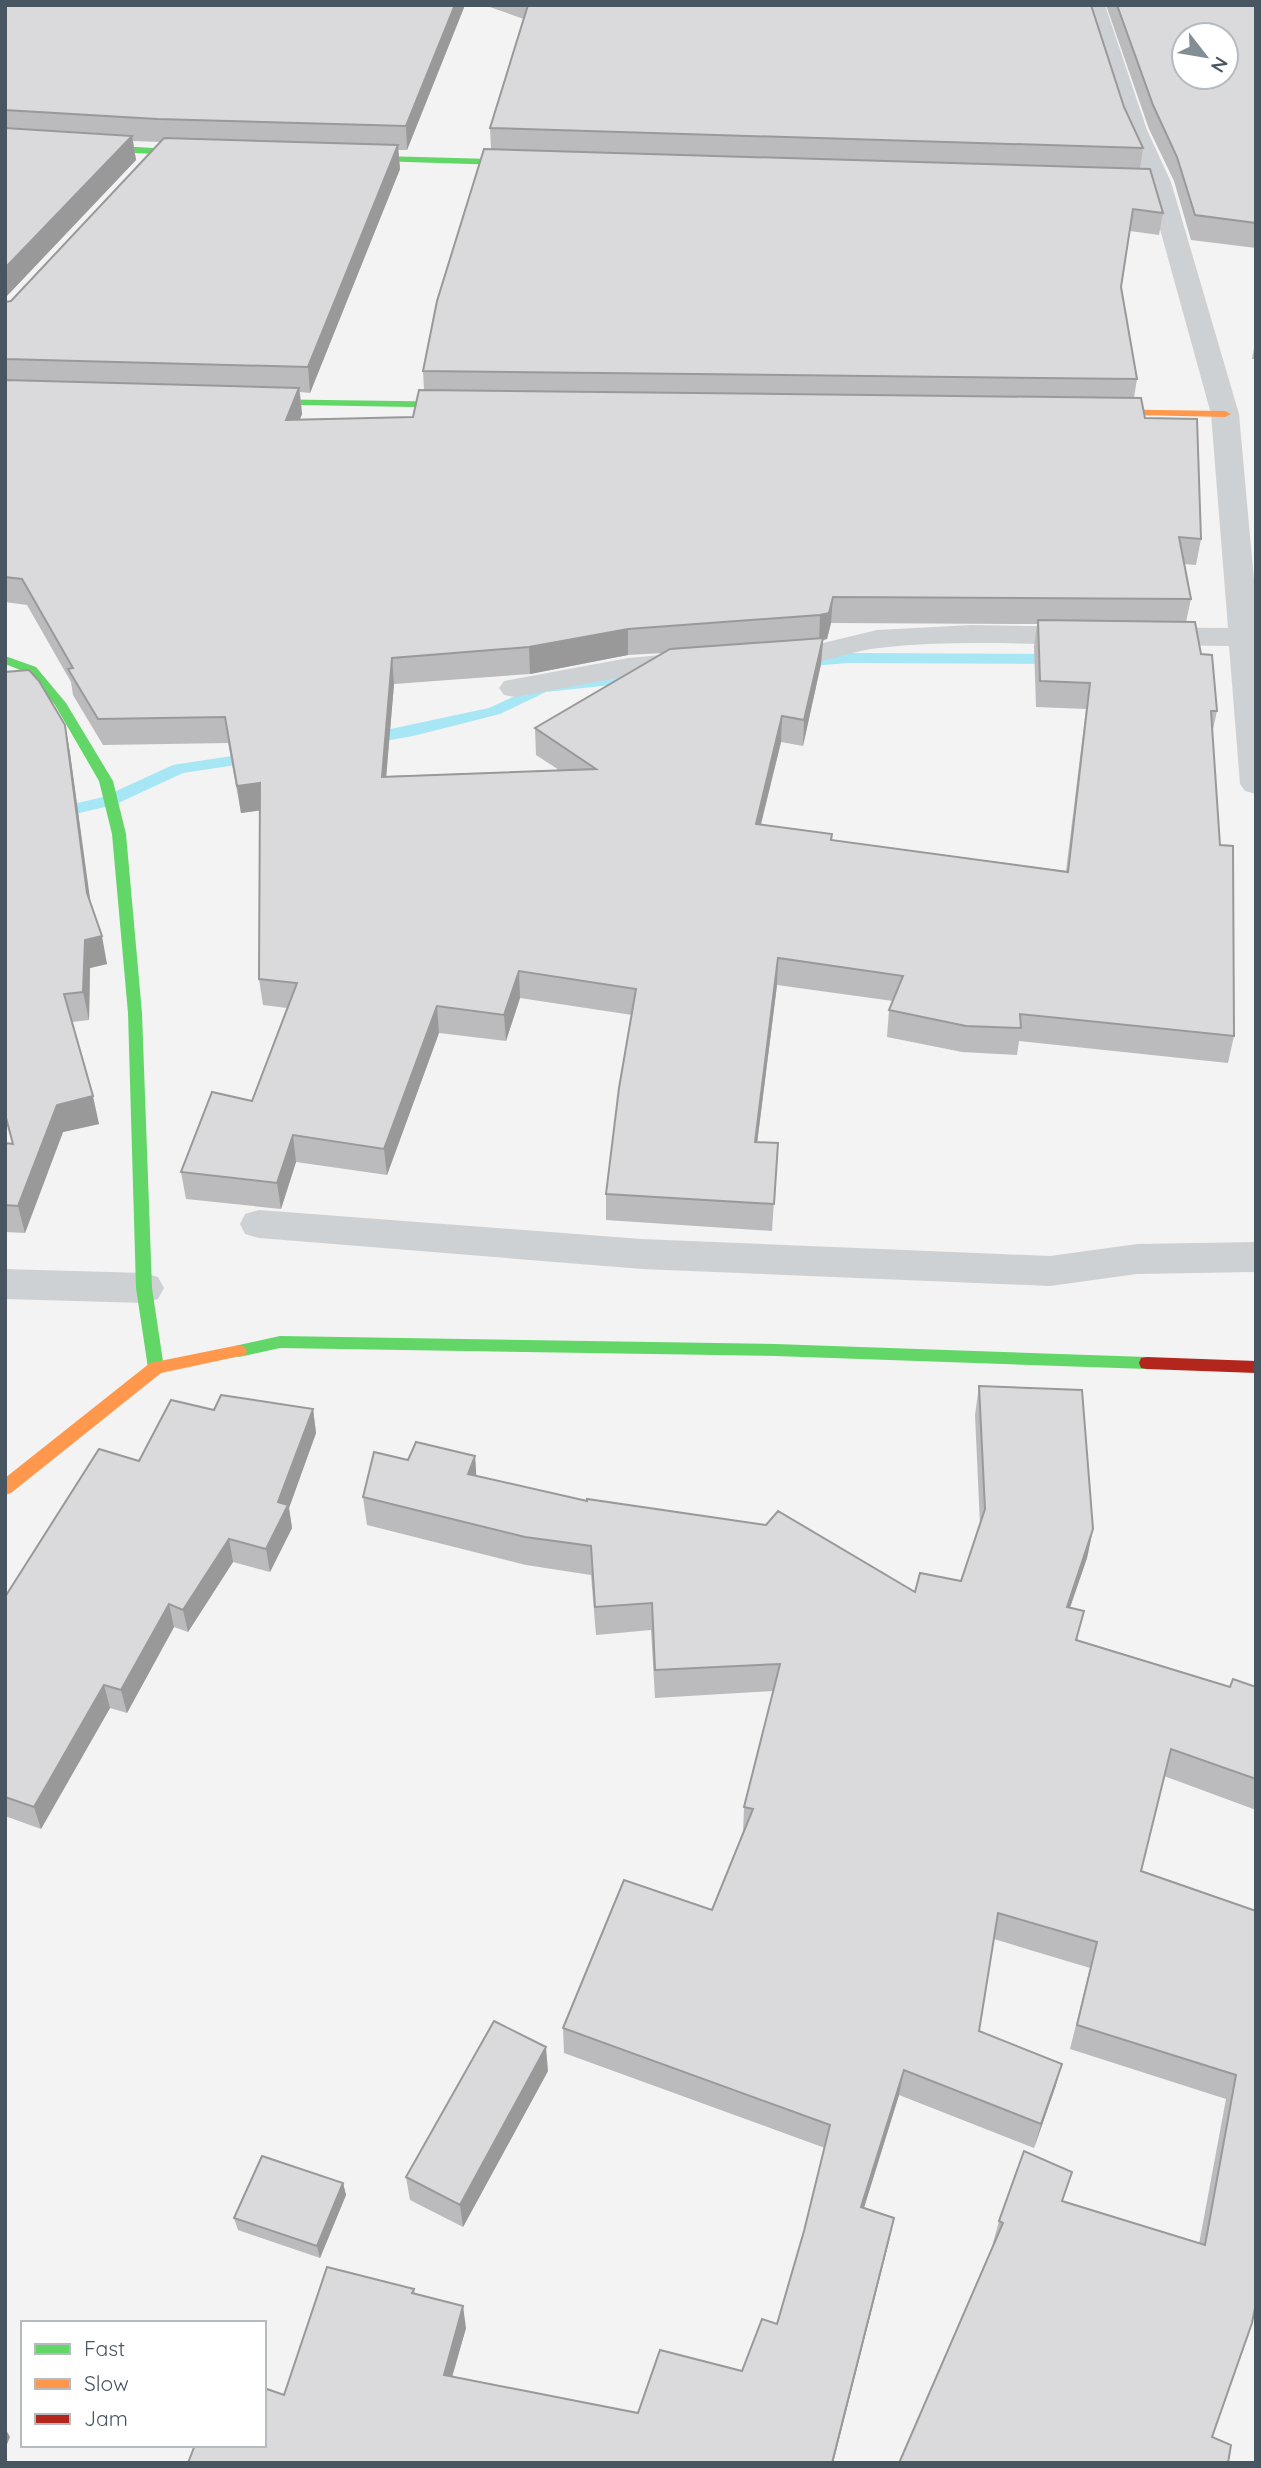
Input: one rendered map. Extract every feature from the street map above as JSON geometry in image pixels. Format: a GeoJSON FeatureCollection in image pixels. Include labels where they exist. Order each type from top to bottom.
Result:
{"type":"FeatureCollection","features":[{"type":"Feature","properties":{"kind":"street"},"geometry":{"type":"LineString","coordinates":[[1094,5],[1225,414],[1244,636],[1252,685],[1256,784]]}},
{"type":"Feature","properties":{"kind":"street"},"geometry":{"type":"LineString","coordinates":[[5,142],[215,154]]}},
{"type":"Feature","properties":{"kind":"street"},"geometry":{"type":"LineString","coordinates":[[141,172],[160,152]]}},
{"type":"Feature","properties":{"kind":"street"},"geometry":{"type":"LineString","coordinates":[[326,157],[548,164]]}},
{"type":"Feature","properties":{"kind":"street"},"geometry":{"type":"LineString","coordinates":[[232,402],[484,405]]}},
{"type":"Feature","properties":{"kind":"street"},"geometry":{"type":"LineString","coordinates":[[1071,412],[1225,414]]}},
{"type":"Feature","properties":{"kind":"street"},"geometry":{"type":"LineString","coordinates":[[515,688],[628,667],[819,653],[877,639],[971,634],[1244,636]]}},
{"type":"Feature","properties":{"kind":"street"},"geometry":{"type":"LineString","coordinates":[[5,660],[32,670],[60,703],[106,781],[119,834],[135,1013],[144,1288],[156,1368]]}},
{"type":"Feature","properties":{"kind":"street"},"geometry":{"type":"LineString","coordinates":[[259,1224],[642,1254],[1050,1271],[1137,1259],[1256,1257]]}},
{"type":"Feature","properties":{"kind":"street"},"geometry":{"type":"LineString","coordinates":[[5,1284],[144,1288]]}},
{"type":"Feature","properties":{"kind":"street"},"geometry":{"type":"LineString","coordinates":[[5,1488],[156,1368],[280,1342],[789,1351],[1256,1367]]}},
{"type":"Feature","properties":{"kind":"building"},"geometry":{"type":"Polygon","coordinates":[[[5,5],[455,5],[406,126],[157,119],[5,110],[5,5]]]}},
{"type":"Feature","properties":{"kind":"building"},"geometry":{"type":"Polygon","coordinates":[[[528,5],[1091,5],[1124,107],[1143,148],[490,128],[528,5]]]}},
{"type":"Feature","properties":{"kind":"building"},"geometry":{"type":"Polygon","coordinates":[[[1117,5],[1256,5],[1256,223],[1195,215],[1177,157],[1153,105],[1117,5]]]}},
{"type":"Feature","properties":{"kind":"building"},"geometry":{"type":"Polygon","coordinates":[[[5,128],[132,136],[5,268],[5,128]]]}},
{"type":"Feature","properties":{"kind":"building"},"geometry":{"type":"Polygon","coordinates":[[[164,138],[398,145],[308,367],[5,359],[5,302],[11,301],[164,138]]]}},
{"type":"Feature","properties":{"kind":"building"},"geometry":{"type":"Polygon","coordinates":[[[484,149],[1150,169],[1163,213],[1133,209],[1121,287],[1137,379],[423,371],[437,301],[484,149]]]}},
{"type":"Feature","properties":{"kind":"building"},"geometry":{"type":"Polygon","coordinates":[[[5,380],[299,388],[286,420],[413,417],[419,390],[1141,398],[1145,418],[1197,419],[1201,539],[1179,537],[1191,599],[833,597],[829,613],[820,615],[628,629],[529,647],[392,658],[382,777],[596,769],[535,728],[670,649],[823,638],[804,720],[782,716],[756,824],[832,834],[831,840],[1068,872],[1090,683],[1040,681],[1038,620],[1195,622],[1201,654],[1212,655],[1217,711],[1211,711],[1220,845],[1233,846],[1234,1036],[1020,1014],[1021,1028],[966,1026],[889,1010],[903,976],[778,958],[755,1142],[778,1143],[774,1204],[606,1194],[619,1088],[636,989],[519,971],[504,1015],[437,1006],[384,1149],[293,1135],[277,1183],[181,1172],[212,1092],[252,1101],[297,983],[259,979],[260,783],[237,786],[225,717],[98,719],[68,669],[73,668],[22,579],[5,577],[5,380]]]}},
{"type":"Feature","properties":{"kind":"building"},"geometry":{"type":"Polygon","coordinates":[[[29,670],[39,681],[65,725],[87,893],[102,936],[85,940],[83,992],[64,994],[93,1096],[57,1105],[18,1206],[5,1205],[5,1143],[13,1144],[5,1114],[5,672],[29,670]]]}},
{"type":"Feature","properties":{"kind":"building"},"geometry":{"type":"Polygon","coordinates":[[[979,1386],[1082,1390],[1093,1529],[1067,1607],[1084,1611],[1076,1640],[1230,1687],[1233,1679],[1256,1687],[1256,1779],[1171,1749],[1141,1871],[1256,1911],[1256,2303],[1252,2323],[1212,2437],[1231,2445],[1228,2463],[899,2463],[1003,2223],[999,2221],[1024,2151],[1072,2172],[1062,2201],[1205,2245],[1236,2075],[1077,2025],[1097,1942],[998,1913],[979,2031],[1062,2064],[1041,2124],[904,2070],[861,2207],[894,2218],[832,2463],[188,2463],[194,2447],[266,2447],[266,2389],[284,2395],[327,2267],[414,2289],[412,2293],[463,2306],[444,2375],[638,2413],[660,2350],[742,2371],[762,2319],[777,2324],[804,2231],[830,2125],[563,2028],[624,1880],[712,1910],[753,1809],[744,1807],[780,1664],[655,1670],[652,1603],[595,1607],[591,1546],[525,1537],[363,1497],[374,1452],[408,1460],[416,1442],[475,1456],[468,1474],[587,1501],[766,1525],[778,1511],[915,1592],[920,1573],[961,1581],[985,1509],[979,1386]]]}},
{"type":"Feature","properties":{"kind":"building"},"geometry":{"type":"Polygon","coordinates":[[[221,1395],[313,1409],[278,1502],[288,1505],[266,1549],[229,1539],[183,1610],[169,1604],[121,1690],[104,1685],[34,1807],[5,1797],[5,1597],[99,1449],[139,1461],[171,1400],[214,1410],[221,1395]]]}},
{"type":"Feature","properties":{"kind":"building"},"geometry":{"type":"Polygon","coordinates":[[[494,2021],[546,2047],[460,2205],[406,2177],[494,2021]]]}},
{"type":"Feature","properties":{"kind":"building"},"geometry":{"type":"Polygon","coordinates":[[[262,2156],[343,2183],[317,2246],[234,2218],[262,2156]]]}},
{"type":"Feature","properties":{"kind":"waterway"},"geometry":{"type":"LineString","coordinates":[[802,662],[847,658],[1058,659]]}},
{"type":"Feature","properties":{"kind":"waterway"},"geometry":{"type":"LineString","coordinates":[[367,739],[494,711],[543,688],[643,678]]}},
{"type":"Feature","properties":{"kind":"waterway"},"geometry":{"type":"LineString","coordinates":[[5,825],[108,801],[179,769],[257,757]]}},
{"type":"Feature","properties":{"kind":"traffic: fast"},"geometry":{"type":"LineString","coordinates":[[5,142],[202,154]]}},
{"type":"Feature","properties":{"kind":"traffic: fast"},"geometry":{"type":"LineString","coordinates":[[346,158],[531,163]]}},
{"type":"Feature","properties":{"kind":"traffic: fast"},"geometry":{"type":"LineString","coordinates":[[249,402],[469,405]]}},
{"type":"Feature","properties":{"kind":"traffic: fast"},"geometry":{"type":"LineString","coordinates":[[5,660],[32,670],[60,703],[106,781],[119,834],[135,1013],[144,1288],[156,1368]]}},
{"type":"Feature","properties":{"kind":"traffic: fast"},"geometry":{"type":"LineString","coordinates":[[239,1351],[280,1342],[775,1350],[1147,1363]]}},
{"type":"Feature","properties":{"kind":"traffic: slow"},"geometry":{"type":"LineString","coordinates":[[1092,412],[1225,414]]}},
{"type":"Feature","properties":{"kind":"traffic: slow"},"geometry":{"type":"LineString","coordinates":[[5,1488],[156,1368],[239,1351]]}},
{"type":"Feature","properties":{"kind":"traffic: jam"},"geometry":{"type":"LineString","coordinates":[[1147,1363],[1256,1367]]}}]}
